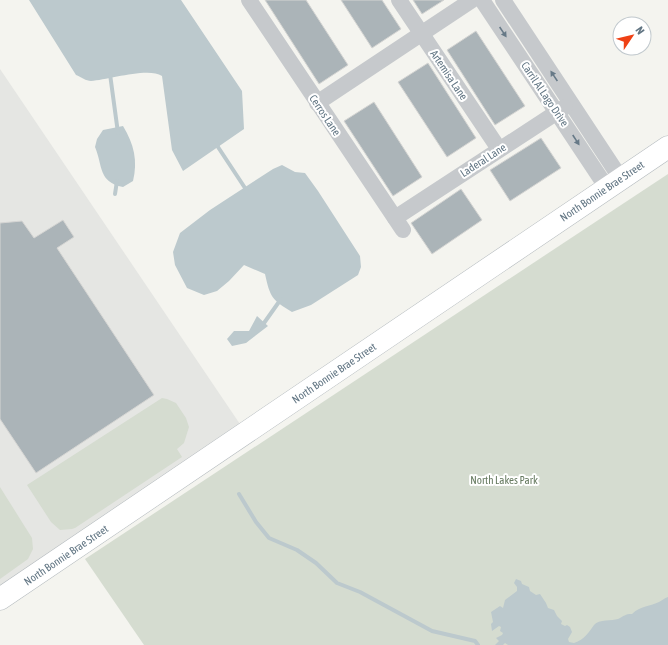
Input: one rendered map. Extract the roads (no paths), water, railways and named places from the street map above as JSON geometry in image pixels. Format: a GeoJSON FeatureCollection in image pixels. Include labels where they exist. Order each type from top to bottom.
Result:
{"type":"FeatureCollection","features":[{"type":"Feature","properties":{"kind":"main road","name":"North Bonnie Brae Street"},"geometry":{"type":"LineString","coordinates":[[0,599],[668,147]]}},
{"type":"Feature","properties":{"kind":"street","name":"Cerros Lane"},"geometry":{"type":"LineString","coordinates":[[249,0],[399,224]]}},
{"type":"Feature","properties":{"kind":"street","name":"Artemisa Lane"},"geometry":{"type":"LineString","coordinates":[[399,0],[499,149]]}},
{"type":"Feature","properties":{"kind":"street"},"geometry":{"type":"LineString","coordinates":[[317,103],[472,0]]}},
{"type":"Feature","properties":{"kind":"street","name":"Carril Al Lago Drive"},"geometry":{"type":"LineString","coordinates":[[482,0],[557,112],[614,183]]}},
{"type":"Feature","properties":{"kind":"street","name":"Carril Al Lago Drive"},"geometry":{"type":"LineString","coordinates":[[503,0],[571,103],[614,183]]}},
{"type":"Feature","properties":{"kind":"street","name":"Laderal Lane"},"geometry":{"type":"LineString","coordinates":[[399,224],[499,149],[571,103]]}},
{"type":"Feature","properties":{"kind":"waterway"},"geometry":{"type":"LineString","coordinates":[[110,74],[118,133]]}},
{"type":"Feature","properties":{"kind":"waterway"},"geometry":{"type":"LineString","coordinates":[[217,143],[218,147],[247,191]]}},
{"type":"Feature","properties":{"kind":"waterway"},"geometry":{"type":"LineString","coordinates":[[115,194],[117,181]]}},
{"type":"Feature","properties":{"kind":"waterway"},"geometry":{"type":"LineString","coordinates":[[261,325],[281,299]]}},
{"type":"Feature","properties":{"kind":"waterway"},"geometry":{"type":"LineString","coordinates":[[239,494],[256,522],[269,538],[297,550],[316,563],[337,583],[360,592],[432,631],[475,641],[478,645]]}},
{"type":"Feature","properties":{"kind":"park label","name":"North Lakes Park"},"geometry":{"type":"Point","coordinates":[504,480]}}]}
